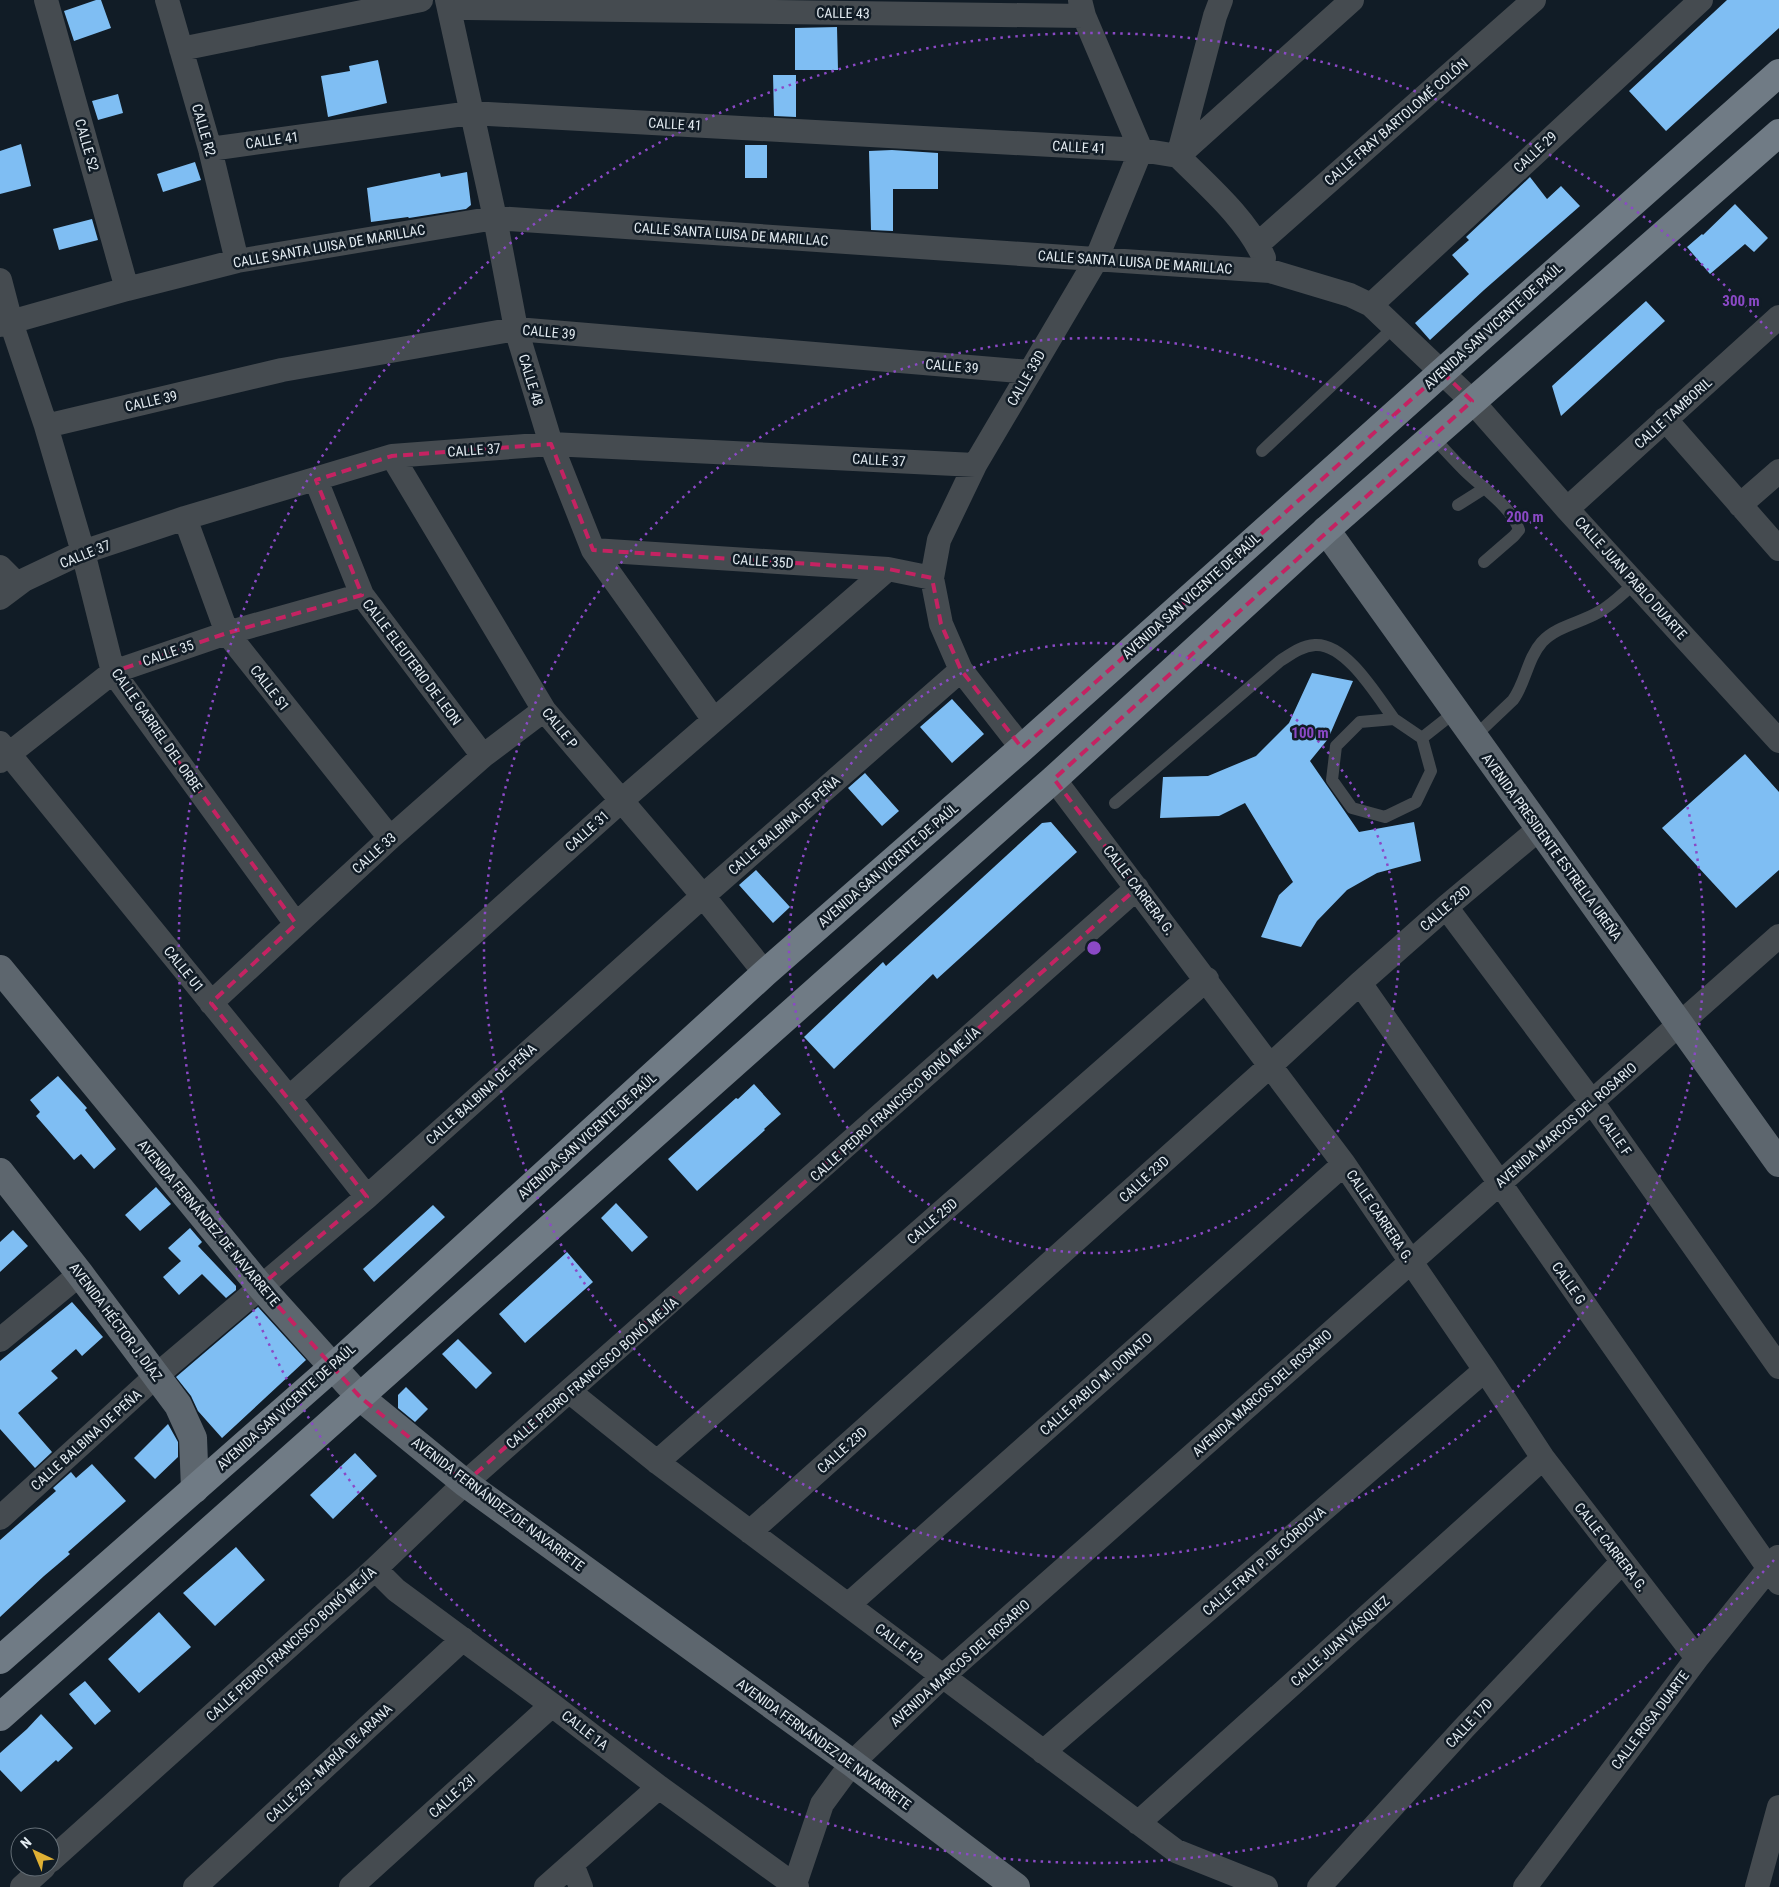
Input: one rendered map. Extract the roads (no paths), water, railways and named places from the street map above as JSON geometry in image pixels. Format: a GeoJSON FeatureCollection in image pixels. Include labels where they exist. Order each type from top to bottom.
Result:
{"type":"FeatureCollection","features":[{"type":"Feature","properties":{"kind":"main road","name":"AVENIDA SAN VICENTE DE PAÚL"},"geometry":{"type":"LineString","coordinates":[[0,1660],[332,1367],[766,973],[1022,748],[1779,73]]}},
{"type":"Feature","properties":{"kind":"main road"},"geometry":{"type":"LineString","coordinates":[[0,1717],[1054,778],[1326,530],[1779,132]]}},
{"type":"Feature","properties":{"kind":"main road","name":"AVENIDA PRESIDENTE ESTRELLA UREÑA"},"geometry":{"type":"LineString","coordinates":[[1326,530],[1473,738],[1779,1163]]}},
{"type":"Feature","properties":{"kind":"main road","name":"AVENIDA FERNÁNDEZ DE NAVARRETE"},"geometry":{"type":"LineString","coordinates":[[0,969],[260,1286],[360,1397],[465,1484],[852,1763],[1016,1887]]}},
{"type":"Feature","properties":{"kind":"main road","name":"AVENIDA HÉCTOR J. DÍAZ"},"geometry":{"type":"LineString","coordinates":[[0,1172],[178,1404],[193,1438],[195,1489]]}},
{"type":"Feature","properties":{"kind":"street","name":"CALLE S2"},"geometry":{"type":"LineString","coordinates":[[46,0],[127,289]]}},
{"type":"Feature","properties":{"kind":"street","name":"CALLE R2"},"geometry":{"type":"LineString","coordinates":[[167,0],[210,148],[237,261]]}},
{"type":"Feature","properties":{"kind":"street"},"geometry":{"type":"LineString","coordinates":[[181,49],[421,0]]}},
{"type":"Feature","properties":{"kind":"street","name":"CALLE 48"},"geometry":{"type":"LineString","coordinates":[[447,0],[495,218],[516,329],[551,444],[594,550],[714,720]]}},
{"type":"Feature","properties":{"kind":"street","name":"CALLE 43"},"geometry":{"type":"LineString","coordinates":[[454,0],[467,8],[1082,8]]}},
{"type":"Feature","properties":{"kind":"street"},"geometry":{"type":"LineString","coordinates":[[1178,156],[1214,16],[1221,0]]}},
{"type":"Feature","properties":{"kind":"street"},"geometry":{"type":"LineString","coordinates":[[1178,156],[1352,0]]}},
{"type":"Feature","properties":{"kind":"street","name":"CALLE FRAY BARTOLOMÉ COLÓN"},"geometry":{"type":"LineString","coordinates":[[1258,244],[1534,0]]}},
{"type":"Feature","properties":{"kind":"street","name":"CALLE 29"},"geometry":{"type":"LineString","coordinates":[[1371,305],[1701,0]]}},
{"type":"Feature","properties":{"kind":"street"},"geometry":{"type":"LineString","coordinates":[[1082,8],[1140,150]]}},
{"type":"Feature","properties":{"kind":"street","name":"CALLE 41"},"geometry":{"type":"LineString","coordinates":[[210,148],[471,113],[1140,150],[1178,156]]}},
{"type":"Feature","properties":{"kind":"street","name":"CALLE 33D"},"geometry":{"type":"LineString","coordinates":[[1022,748],[961,670],[941,624],[932,578],[940,540],[975,465],[1096,260],[1140,150]]}},
{"type":"Feature","properties":{"kind":"street"},"geometry":{"type":"LineString","coordinates":[[1178,156],[1226,205],[1258,244],[1270,271]]}},
{"type":"Feature","properties":{"kind":"street","name":"CALLE SANTA LUISA DE MARILLAC"},"geometry":{"type":"LineString","coordinates":[[5,324],[127,289],[237,261],[495,218],[1270,271],[1350,295],[1371,305],[1442,372]]}},
{"type":"Feature","properties":{"kind":"street","name":"CALLE GABRIEL DEL ORBE"},"geometry":{"type":"LineString","coordinates":[[0,280],[5,324],[46,426],[83,552],[113,672],[296,924]]}},
{"type":"Feature","properties":{"kind":"street","name":"CALLE TAMBORIL"},"geometry":{"type":"LineString","coordinates":[[1567,509],[1779,318]]}},
{"type":"Feature","properties":{"kind":"street","name":"CALLE 39"},"geometry":{"type":"LineString","coordinates":[[46,426],[282,370],[516,329],[1030,372]]}},
{"type":"Feature","properties":{"kind":"street","name":"CALLE JUAN PABLO DUARTE"},"geometry":{"type":"LineString","coordinates":[[1442,372],[1472,401],[1567,509],[1779,741]]}},
{"type":"Feature","properties":{"kind":"street"},"geometry":{"type":"LineString","coordinates":[[1665,419],[1779,549]]}},
{"type":"Feature","properties":{"kind":"street","name":"CALLE 37"},"geometry":{"type":"LineString","coordinates":[[9,591],[83,552],[186,518],[392,456],[551,444],[975,465]]}},
{"type":"Feature","properties":{"kind":"street","name":"CALLE P"},"geometry":{"type":"LineString","coordinates":[[392,456],[544,710],[703,896],[766,973]]}},
{"type":"Feature","properties":{"kind":"street"},"geometry":{"type":"LineString","coordinates":[[1740,505],[1779,471]]}},
{"type":"Feature","properties":{"kind":"street","name":"CALLE ELEUTERIO DE LEON"},"geometry":{"type":"LineString","coordinates":[[316,480],[362,595],[483,756]]}},
{"type":"Feature","properties":{"kind":"street","name":"CALLE S1"},"geometry":{"type":"LineString","coordinates":[[186,518],[227,633],[390,838]]}},
{"type":"Feature","properties":{"kind":"street","name":"CALLE 35D"},"geometry":{"type":"LineString","coordinates":[[594,550],[888,569],[932,578]]}},
{"type":"Feature","properties":{"kind":"street"},"geometry":{"type":"LineString","coordinates":[[0,566],[9,591]]}},
{"type":"Feature","properties":{"kind":"street","name":"CALLE 31"},"geometry":{"type":"LineString","coordinates":[[289,1098],[621,801],[888,569]]}},
{"type":"Feature","properties":{"kind":"street","name":"CALLE 35"},"geometry":{"type":"LineString","coordinates":[[3,752],[113,672],[227,633],[362,595]]}},
{"type":"Feature","properties":{"kind":"street","name":"CALLE BALBINA DE PEÑA"},"geometry":{"type":"LineString","coordinates":[[0,1518],[157,1375],[367,1196],[703,896],[961,670]]}},
{"type":"Feature","properties":{"kind":"street","name":"CALLE 33"},"geometry":{"type":"LineString","coordinates":[[211,1003],[390,838],[483,756],[544,710]]}},
{"type":"Feature","properties":{"kind":"street","name":"CALLE U1"},"geometry":{"type":"LineString","coordinates":[[3,752],[289,1098],[367,1196]]}},
{"type":"Feature","properties":{"kind":"street","name":"CALLE CARRERA G."},"geometry":{"type":"LineString","coordinates":[[1054,778],[1207,979],[1344,1164],[1543,1458],[1697,1658]]}},
{"type":"Feature","properties":{"kind":"street","name":"CALLE 23D"},"geometry":{"type":"LineString","coordinates":[[750,1532],[1271,1066],[1446,906],[1540,829]]}},
{"type":"Feature","properties":{"kind":"street","name":"CALLE PEDRO FRANCISCO BONÓ MEJÍA"},"geometry":{"type":"LineString","coordinates":[[60,1852],[374,1569],[465,1484],[1137,888]]}},
{"type":"Feature","properties":{"kind":"street","name":"CALLE F"},"geometry":{"type":"LineString","coordinates":[[1446,906],[1592,1102],[1779,1367]]}},
{"type":"Feature","properties":{"kind":"street","name":"AVENIDA MARCOS DEL ROSARIO"},"geometry":{"type":"LineString","coordinates":[[795,1886],[822,1804],[852,1763],[943,1676],[1779,936]]}},
{"type":"Feature","properties":{"kind":"street","name":"CALLE 25D"},"geometry":{"type":"LineString","coordinates":[[657,1462],[1207,979]]}},
{"type":"Feature","properties":{"kind":"street","name":"CALLE G"},"geometry":{"type":"LineString","coordinates":[[1360,983],[1775,1569]]}},
{"type":"Feature","properties":{"kind":"street","name":"CALLE PABLO M. DONATO"},"geometry":{"type":"LineString","coordinates":[[848,1605],[1344,1164]]}},
{"type":"Feature","properties":{"kind":"street"},"geometry":{"type":"LineString","coordinates":[[0,1340],[80,1274]]}},
{"type":"Feature","properties":{"kind":"street","name":"CALLE FRAY P. DE CÓRDOVA"},"geometry":{"type":"LineString","coordinates":[[1043,1752],[1485,1370]]}},
{"type":"Feature","properties":{"kind":"street","name":"CALLE H2"},"geometry":{"type":"LineString","coordinates":[[570,1392],[657,1462],[1176,1851],[1266,1887]]}},
{"type":"Feature","properties":{"kind":"street","name":"CALLE JUAN VÁSQUEZ"},"geometry":{"type":"LineString","coordinates":[[1138,1823],[1543,1458]]}},
{"type":"Feature","properties":{"kind":"street","name":"CALLE 17D"},"geometry":{"type":"LineString","coordinates":[[1319,1887],[1464,1728],[1622,1562]]}},
{"type":"Feature","properties":{"kind":"street","name":"CALLE 1A"},"geometry":{"type":"LineString","coordinates":[[374,1569],[396,1590],[659,1787],[795,1886]]}},
{"type":"Feature","properties":{"kind":"street","name":"CALLE ROSA DUARTE"},"geometry":{"type":"LineString","coordinates":[[1525,1887],[1697,1658],[1775,1569]]}},
{"type":"Feature","properties":{"kind":"street","name":"CALLE 25I - MARÍA DE ARANA"},"geometry":{"type":"LineString","coordinates":[[195,1887],[463,1639]]}},
{"type":"Feature","properties":{"kind":"street","name":"CALLE 23I"},"geometry":{"type":"LineString","coordinates":[[351,1887],[552,1705]]}},
{"type":"Feature","properties":{"kind":"street"},"geometry":{"type":"LineString","coordinates":[[546,1887],[659,1787]]}},
{"type":"Feature","properties":{"kind":"street"},"geometry":{"type":"LineString","coordinates":[[1756,1887],[1779,1807]]}},
{"type":"Feature","properties":{"kind":"street"},"geometry":{"type":"LineString","coordinates":[[572,1864],[581,1887]]}},
{"type":"Feature","properties":{"kind":"street"},"geometry":{"type":"LineString","coordinates":[[22,1887],[33,1877]]}},
{"type":"Feature","properties":{"kind":"lane"},"geometry":{"type":"LineString","coordinates":[[1262,451],[1394,327]]}},
{"type":"Feature","properties":{"kind":"lane"},"geometry":{"type":"LineString","coordinates":[[1432,436],[1517,522],[1519,530],[1484,562]]}},
{"type":"Feature","properties":{"kind":"lane"},"geometry":{"type":"LineString","coordinates":[[1458,505],[1485,488]]}},
{"type":"Feature","properties":{"kind":"lane"},"geometry":{"type":"LineString","coordinates":[[1473,738],[1514,700],[1532,657],[1544,641],[1554,632],[1602,610],[1635,583]]}},
{"type":"Feature","properties":{"kind":"lane"},"geometry":{"type":"LineString","coordinates":[[1115,803],[1280,661],[1298,649],[1316,645],[1335,650],[1354,665],[1394,718],[1422,738],[1431,771],[1416,802],[1385,817],[1352,808],[1332,780],[1336,746],[1360,722],[1394,718]]}},
{"type":"Feature","properties":{"kind":"lane"},"geometry":{"type":"LineString","coordinates":[[1422,738],[1455,712]]}}]}
